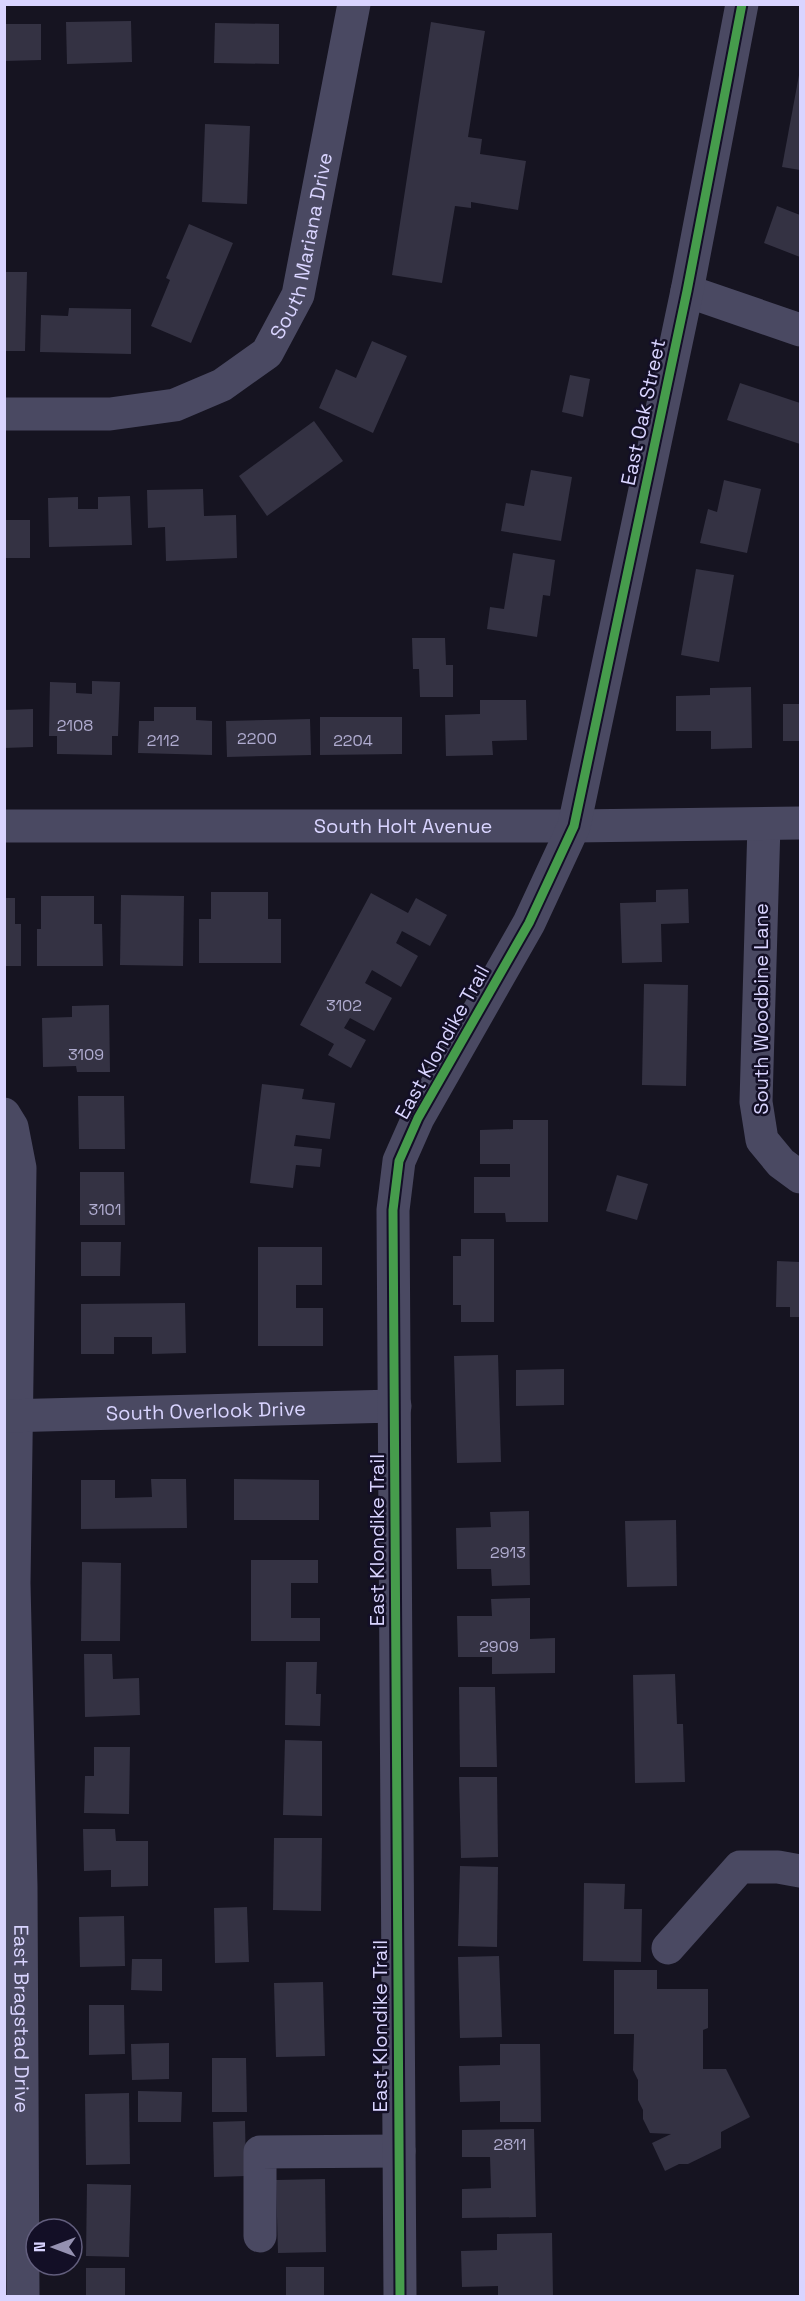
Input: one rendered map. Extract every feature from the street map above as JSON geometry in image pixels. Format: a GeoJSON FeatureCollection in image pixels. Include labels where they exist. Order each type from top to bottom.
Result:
{"type":"FeatureCollection","features":[{"type":"Feature","properties":{"kind":"street","name":"South Mariana Drive"},"geometry":{"type":"LineString","coordinates":[[4,414],[110,414],[175,405],[222,385],[267,353],[298,295],[354,4]]}},
{"type":"Feature","properties":{"kind":"street","name":"East Oak Street"},"geometry":{"type":"LineString","coordinates":[[574,826],[687,291],[742,4]]}},
{"type":"Feature","properties":{"kind":"street"},"geometry":{"type":"LineString","coordinates":[[687,291],[801,330]]}},
{"type":"Feature","properties":{"kind":"street","name":"South Holt Avenue"},"geometry":{"type":"LineString","coordinates":[[4,826],[574,826],[801,823]]}},
{"type":"Feature","properties":{"kind":"street","name":"South Woodbine Lane"},"geometry":{"type":"LineString","coordinates":[[764,824],[756,1102],[762,1140],[781,1163],[801,1177]]}},
{"type":"Feature","properties":{"kind":"street","name":"East Klondike Trail"},"geometry":{"type":"LineString","coordinates":[[400,2296],[393,1210],[399,1161],[418,1118],[529,922],[574,826]]}},
{"type":"Feature","properties":{"kind":"street","name":"East Bragstad Drive"},"geometry":{"type":"LineString","coordinates":[[4,1114],[12,1127],[20,1168],[11,1415],[21,1887],[23,2296]]}},
{"type":"Feature","properties":{"kind":"street","name":"South Overlook Drive"},"geometry":{"type":"LineString","coordinates":[[11,1415],[395,1406]]}},
{"type":"Feature","properties":{"kind":"street"},"geometry":{"type":"LineString","coordinates":[[668,1948],[740,1867],[778,1867],[801,1871]]}},
{"type":"Feature","properties":{"kind":"street"},"geometry":{"type":"LineString","coordinates":[[260,2236],[260,2152],[399,2151]]}},
{"type":"Feature","properties":{"kind":"building"},"geometry":{"type":"Polygon","coordinates":[[[131,21],[132,62],[67,64],[66,22],[131,21]]]}},
{"type":"Feature","properties":{"kind":"building"},"geometry":{"type":"Polygon","coordinates":[[[431,22],[485,31],[468,137],[482,139],[480,154],[526,161],[518,210],[471,202],[471,208],[455,206],[442,283],[392,275],[431,22]]]}},
{"type":"Feature","properties":{"kind":"building"},"geometry":{"type":"Polygon","coordinates":[[[215,23],[279,24],[279,64],[214,63],[215,23]]]}},
{"type":"Feature","properties":{"kind":"building"},"geometry":{"type":"Polygon","coordinates":[[[4,24],[41,24],[41,60],[4,61],[4,24]]]}},
{"type":"Feature","properties":{"kind":"building"},"geometry":{"type":"Polygon","coordinates":[[[800,76],[800,170],[782,167],[800,76]]]}},
{"type":"Feature","properties":{"kind":"building"},"geometry":{"type":"Polygon","coordinates":[[[205,124],[250,126],[247,204],[202,202],[205,124]]]}},
{"type":"Feature","properties":{"kind":"building"},"geometry":{"type":"Polygon","coordinates":[[[777,206],[800,215],[800,257],[764,243],[777,206]]]}},
{"type":"Feature","properties":{"kind":"building"},"geometry":{"type":"Polygon","coordinates":[[[189,224],[233,243],[191,343],[151,326],[170,280],[166,278],[189,224]]]}},
{"type":"Feature","properties":{"kind":"building"},"geometry":{"type":"Polygon","coordinates":[[[4,272],[27,272],[25,351],[4,351],[4,272]]]}},
{"type":"Feature","properties":{"kind":"building"},"geometry":{"type":"Polygon","coordinates":[[[69,308],[131,309],[131,354],[40,352],[41,315],[68,316],[69,308]]]}},
{"type":"Feature","properties":{"kind":"building"},"geometry":{"type":"Polygon","coordinates":[[[372,341],[407,356],[373,433],[319,408],[336,369],[356,378],[372,341]]]}},
{"type":"Feature","properties":{"kind":"building"},"geometry":{"type":"Polygon","coordinates":[[[570,375],[590,379],[583,417],[562,412],[570,375]]]}},
{"type":"Feature","properties":{"kind":"building"},"geometry":{"type":"Polygon","coordinates":[[[740,383],[800,403],[800,444],[727,420],[740,383]]]}},
{"type":"Feature","properties":{"kind":"building"},"geometry":{"type":"Polygon","coordinates":[[[314,421],[343,461],[267,516],[239,476],[314,421]]]}},
{"type":"Feature","properties":{"kind":"building"},"geometry":{"type":"Polygon","coordinates":[[[531,470],[572,477],[561,541],[501,531],[506,503],[524,506],[531,470]]]}},
{"type":"Feature","properties":{"kind":"building"},"geometry":{"type":"Polygon","coordinates":[[[724,480],[761,489],[747,553],[700,543],[708,509],[717,512],[724,480]]]}},
{"type":"Feature","properties":{"kind":"building"},"geometry":{"type":"Polygon","coordinates":[[[203,489],[204,516],[236,515],[237,558],[166,561],[165,527],[148,528],[147,490],[203,489]]]}},
{"type":"Feature","properties":{"kind":"building"},"geometry":{"type":"Polygon","coordinates":[[[130,496],[132,545],[49,547],[48,498],[78,497],[78,509],[98,509],[98,497],[130,496]]]}},
{"type":"Feature","properties":{"kind":"building"},"geometry":{"type":"Polygon","coordinates":[[[4,520],[30,520],[30,558],[4,558],[4,520]]]}},
{"type":"Feature","properties":{"kind":"building"},"geometry":{"type":"Polygon","coordinates":[[[513,553],[555,560],[550,596],[543,595],[537,637],[487,629],[490,607],[504,609],[513,553]]]}},
{"type":"Feature","properties":{"kind":"building"},"geometry":{"type":"Polygon","coordinates":[[[696,569],[734,575],[719,662],[681,655],[696,569]]]}},
{"type":"Feature","properties":{"kind":"building"},"geometry":{"type":"Polygon","coordinates":[[[412,638],[445,638],[446,665],[453,665],[453,697],[420,697],[419,669],[413,669],[412,638]]]}},
{"type":"Feature","properties":{"kind":"building"},"geometry":{"type":"Polygon","coordinates":[[[92,681],[120,682],[118,736],[112,736],[112,755],[57,754],[57,736],[49,736],[50,682],[76,683],[76,693],[92,694],[92,681]]]}},
{"type":"Feature","properties":{"kind":"building"},"geometry":{"type":"Polygon","coordinates":[[[751,687],[752,748],[711,749],[711,731],[676,731],[676,696],[710,695],[710,688],[751,687]]]}},
{"type":"Feature","properties":{"kind":"building"},"geometry":{"type":"Polygon","coordinates":[[[480,700],[526,700],[527,740],[492,741],[493,755],[446,756],[445,715],[480,714],[480,700]]]}},
{"type":"Feature","properties":{"kind":"building"},"geometry":{"type":"Polygon","coordinates":[[[783,704],[800,704],[800,741],[783,741],[783,704]]]}},
{"type":"Feature","properties":{"kind":"building"},"geometry":{"type":"Polygon","coordinates":[[[154,707],[196,707],[196,720],[212,721],[212,755],[138,753],[139,721],[154,721],[154,707]]]}},
{"type":"Feature","properties":{"kind":"building"},"geometry":{"type":"Polygon","coordinates":[[[33,709],[33,747],[4,748],[4,710],[33,709]]]}},
{"type":"Feature","properties":{"kind":"building"},"geometry":{"type":"Polygon","coordinates":[[[320,717],[402,717],[402,754],[320,755],[320,717]]]}},
{"type":"Feature","properties":{"kind":"building"},"geometry":{"type":"Polygon","coordinates":[[[310,719],[311,755],[227,757],[226,721],[310,719]]]}},
{"type":"Feature","properties":{"kind":"building"},"geometry":{"type":"Polygon","coordinates":[[[688,889],[689,923],[661,924],[662,962],[622,963],[620,903],[656,902],[656,890],[688,889]]]}},
{"type":"Feature","properties":{"kind":"building"},"geometry":{"type":"Polygon","coordinates":[[[211,892],[268,892],[268,919],[281,919],[281,963],[199,963],[199,919],[211,919],[211,892]]]}},
{"type":"Feature","properties":{"kind":"building"},"geometry":{"type":"Polygon","coordinates":[[[371,893],[408,913],[416,898],[447,915],[430,946],[402,931],[396,943],[418,956],[401,987],[372,970],[365,983],[392,998],[374,1031],[350,1018],[344,1028],[366,1040],[351,1068],[328,1055],[334,1044],[300,1025],[371,893]]]}},
{"type":"Feature","properties":{"kind":"building"},"geometry":{"type":"Polygon","coordinates":[[[121,895],[184,896],[183,966],[120,965],[121,895]]]}},
{"type":"Feature","properties":{"kind":"building"},"geometry":{"type":"Polygon","coordinates":[[[41,896],[94,896],[94,924],[102,924],[103,966],[37,966],[37,929],[41,929],[41,896]]]}},
{"type":"Feature","properties":{"kind":"building"},"geometry":{"type":"Polygon","coordinates":[[[4,898],[15,898],[15,924],[21,924],[21,966],[4,966],[4,898]]]}},
{"type":"Feature","properties":{"kind":"building"},"geometry":{"type":"Polygon","coordinates":[[[644,984],[688,985],[686,1086],[642,1085],[644,984]]]}},
{"type":"Feature","properties":{"kind":"building"},"geometry":{"type":"Polygon","coordinates":[[[109,1005],[110,1072],[77,1072],[76,1066],[43,1067],[42,1018],[72,1017],[72,1006],[109,1005]]]}},
{"type":"Feature","properties":{"kind":"building"},"geometry":{"type":"Polygon","coordinates":[[[262,1084],[304,1089],[302,1099],[335,1103],[330,1139],[296,1135],[294,1146],[322,1149],[320,1167],[296,1165],[293,1188],[250,1183],[262,1084]]]}},
{"type":"Feature","properties":{"kind":"building"},"geometry":{"type":"Polygon","coordinates":[[[78,1096],[124,1096],[125,1149],[79,1149],[78,1096]]]}},
{"type":"Feature","properties":{"kind":"building"},"geometry":{"type":"Polygon","coordinates":[[[513,1120],[548,1120],[548,1222],[506,1222],[505,1213],[474,1213],[474,1177],[510,1177],[510,1164],[480,1164],[480,1130],[513,1129],[513,1120]]]}},
{"type":"Feature","properties":{"kind":"building"},"geometry":{"type":"Polygon","coordinates":[[[80,1172],[124,1172],[125,1225],[80,1225],[80,1172]]]}},
{"type":"Feature","properties":{"kind":"building"},"geometry":{"type":"Polygon","coordinates":[[[617,1175],[648,1184],[637,1220],[606,1211],[617,1175]]]}},
{"type":"Feature","properties":{"kind":"building"},"geometry":{"type":"Polygon","coordinates":[[[461,1239],[494,1239],[494,1322],[461,1322],[461,1305],[453,1305],[453,1256],[461,1256],[461,1239]]]}},
{"type":"Feature","properties":{"kind":"building"},"geometry":{"type":"Polygon","coordinates":[[[81,1242],[121,1242],[120,1276],[81,1276],[81,1242]]]}},
{"type":"Feature","properties":{"kind":"building"},"geometry":{"type":"Polygon","coordinates":[[[258,1247],[322,1247],[322,1285],[296,1285],[296,1308],[323,1308],[323,1346],[258,1346],[258,1247]]]}},
{"type":"Feature","properties":{"kind":"building"},"geometry":{"type":"Polygon","coordinates":[[[777,1261],[800,1262],[800,1317],[790,1317],[790,1307],[776,1307],[777,1261]]]}},
{"type":"Feature","properties":{"kind":"building"},"geometry":{"type":"Polygon","coordinates":[[[185,1303],[186,1353],[152,1354],[152,1337],[114,1337],[114,1354],[81,1354],[81,1304],[185,1303]]]}},
{"type":"Feature","properties":{"kind":"building"},"geometry":{"type":"Polygon","coordinates":[[[498,1355],[501,1462],[457,1463],[454,1356],[498,1355]]]}},
{"type":"Feature","properties":{"kind":"building"},"geometry":{"type":"Polygon","coordinates":[[[564,1369],[564,1405],[516,1406],[516,1370],[564,1369]]]}},
{"type":"Feature","properties":{"kind":"building"},"geometry":{"type":"Polygon","coordinates":[[[151,1479],[186,1479],[187,1528],[81,1529],[81,1480],[115,1480],[115,1498],[152,1497],[151,1479]]]}},
{"type":"Feature","properties":{"kind":"building"},"geometry":{"type":"Polygon","coordinates":[[[234,1479],[319,1480],[319,1520],[234,1520],[234,1479]]]}},
{"type":"Feature","properties":{"kind":"building"},"geometry":{"type":"Polygon","coordinates":[[[529,1511],[530,1585],[492,1586],[491,1569],[457,1569],[456,1528],[491,1527],[490,1512],[529,1511]]]}},
{"type":"Feature","properties":{"kind":"building"},"geometry":{"type":"Polygon","coordinates":[[[676,1520],[677,1586],[627,1587],[625,1521],[676,1520]]]}},
{"type":"Feature","properties":{"kind":"building"},"geometry":{"type":"Polygon","coordinates":[[[251,1560],[318,1560],[318,1583],[291,1583],[291,1618],[320,1618],[320,1641],[251,1641],[251,1560]]]}},
{"type":"Feature","properties":{"kind":"building"},"geometry":{"type":"Polygon","coordinates":[[[82,1562],[121,1563],[120,1641],[81,1641],[82,1562]]]}},
{"type":"Feature","properties":{"kind":"building"},"geometry":{"type":"Polygon","coordinates":[[[530,1598],[530,1639],[555,1638],[555,1673],[492,1674],[492,1657],[458,1657],[457,1616],[492,1616],[491,1599],[530,1598]]]}},
{"type":"Feature","properties":{"kind":"building"},"geometry":{"type":"Polygon","coordinates":[[[84,1654],[112,1654],[113,1679],[139,1678],[140,1715],[85,1717],[84,1654]]]}},
{"type":"Feature","properties":{"kind":"building"},"geometry":{"type":"Polygon","coordinates":[[[286,1662],[317,1662],[316,1694],[321,1694],[320,1726],[285,1725],[286,1662]]]}},
{"type":"Feature","properties":{"kind":"building"},"geometry":{"type":"Polygon","coordinates":[[[675,1674],[677,1724],[683,1724],[685,1782],[635,1783],[633,1675],[675,1674]]]}},
{"type":"Feature","properties":{"kind":"building"},"geometry":{"type":"Polygon","coordinates":[[[459,1687],[495,1687],[497,1767],[460,1767],[459,1687]]]}},
{"type":"Feature","properties":{"kind":"building"},"geometry":{"type":"Polygon","coordinates":[[[285,1740],[322,1741],[322,1816],[283,1815],[285,1740]]]}},
{"type":"Feature","properties":{"kind":"building"},"geometry":{"type":"Polygon","coordinates":[[[94,1747],[130,1747],[129,1814],[84,1813],[85,1776],[94,1776],[94,1747]]]}},
{"type":"Feature","properties":{"kind":"building"},"geometry":{"type":"Polygon","coordinates":[[[459,1777],[497,1777],[498,1857],[461,1858],[459,1777]]]}},
{"type":"Feature","properties":{"kind":"building"},"geometry":{"type":"Polygon","coordinates":[[[83,1829],[115,1829],[116,1841],[148,1841],[148,1886],[111,1887],[111,1870],[84,1871],[83,1829]]]}},
{"type":"Feature","properties":{"kind":"building"},"geometry":{"type":"Polygon","coordinates":[[[274,1838],[322,1838],[321,1911],[273,1910],[274,1838]]]}},
{"type":"Feature","properties":{"kind":"building"},"geometry":{"type":"Polygon","coordinates":[[[460,1866],[498,1867],[497,1947],[458,1946],[460,1866]]]}},
{"type":"Feature","properties":{"kind":"building"},"geometry":{"type":"Polygon","coordinates":[[[584,1883],[625,1884],[624,1909],[642,1909],[641,1962],[583,1961],[584,1883]]]}},
{"type":"Feature","properties":{"kind":"building"},"geometry":{"type":"Polygon","coordinates":[[[247,1907],[249,1962],[215,1963],[214,1908],[247,1907]]]}},
{"type":"Feature","properties":{"kind":"building"},"geometry":{"type":"Polygon","coordinates":[[[124,1916],[125,1966],[80,1967],[79,1917],[124,1916]]]}},
{"type":"Feature","properties":{"kind":"building"},"geometry":{"type":"Polygon","coordinates":[[[499,1956],[502,2037],[460,2038],[458,1957],[499,1956]]]}},
{"type":"Feature","properties":{"kind":"building"},"geometry":{"type":"Polygon","coordinates":[[[132,1959],[162,1959],[162,1991],[131,1990],[132,1959]]]}},
{"type":"Feature","properties":{"kind":"building"},"geometry":{"type":"Polygon","coordinates":[[[614,1970],[657,1970],[657,1989],[708,1989],[708,2028],[703,2030],[703,2069],[726,2069],[750,2117],[721,2132],[721,2148],[688,2164],[679,2164],[665,2171],[652,2143],[671,2134],[650,2133],[643,2119],[643,2110],[638,2100],[638,2080],[633,2070],[634,2034],[614,2034],[614,1970]]]}},
{"type":"Feature","properties":{"kind":"building"},"geometry":{"type":"Polygon","coordinates":[[[323,1982],[325,2056],[276,2057],[274,1983],[323,1982]]]}},
{"type":"Feature","properties":{"kind":"building"},"geometry":{"type":"Polygon","coordinates":[[[89,2005],[124,2005],[125,2054],[89,2055],[89,2005]]]}},
{"type":"Feature","properties":{"kind":"building"},"geometry":{"type":"Polygon","coordinates":[[[169,2043],[169,2079],[132,2080],[131,2044],[169,2043]]]}},
{"type":"Feature","properties":{"kind":"building"},"geometry":{"type":"Polygon","coordinates":[[[500,2044],[540,2044],[541,2122],[500,2122],[500,2101],[460,2102],[459,2066],[500,2065],[500,2044]]]}},
{"type":"Feature","properties":{"kind":"building"},"geometry":{"type":"Polygon","coordinates":[[[212,2058],[246,2058],[247,2112],[212,2112],[212,2058]]]}},
{"type":"Feature","properties":{"kind":"building"},"geometry":{"type":"Polygon","coordinates":[[[138,2091],[182,2092],[181,2122],[138,2122],[138,2091]]]}},
{"type":"Feature","properties":{"kind":"building"},"geometry":{"type":"Polygon","coordinates":[[[129,2093],[130,2164],[86,2165],[85,2094],[129,2093]]]}},
{"type":"Feature","properties":{"kind":"building"},"geometry":{"type":"Polygon","coordinates":[[[245,2121],[246,2176],[214,2177],[213,2122],[245,2121]]]}},
{"type":"Feature","properties":{"kind":"building"},"geometry":{"type":"Polygon","coordinates":[[[534,2129],[536,2217],[462,2218],[462,2189],[491,2188],[490,2157],[462,2157],[462,2130],[534,2129]]]}},
{"type":"Feature","properties":{"kind":"building"},"geometry":{"type":"Polygon","coordinates":[[[325,2179],[326,2252],[278,2253],[276,2180],[325,2179]]]}},
{"type":"Feature","properties":{"kind":"building"},"geometry":{"type":"Polygon","coordinates":[[[87,2184],[131,2185],[129,2257],[86,2256],[87,2184]]]}},
{"type":"Feature","properties":{"kind":"building"},"geometry":{"type":"Polygon","coordinates":[[[552,2233],[553,2296],[498,2296],[498,2286],[462,2287],[461,2251],[497,2250],[497,2234],[552,2233]]]}},
{"type":"Feature","properties":{"kind":"building"},"geometry":{"type":"Polygon","coordinates":[[[286,2267],[324,2267],[324,2296],[286,2296],[286,2267]]]}},
{"type":"Feature","properties":{"kind":"building"},"geometry":{"type":"Polygon","coordinates":[[[86,2268],[125,2268],[125,2296],[86,2296],[86,2268]]]}},
{"type":"Feature","properties":{"kind":"cycle path"},"geometry":{"type":"LineString","coordinates":[[400,2296],[393,1210],[399,1161],[418,1118],[529,923],[574,826],[687,291],[742,4]]}}]}
